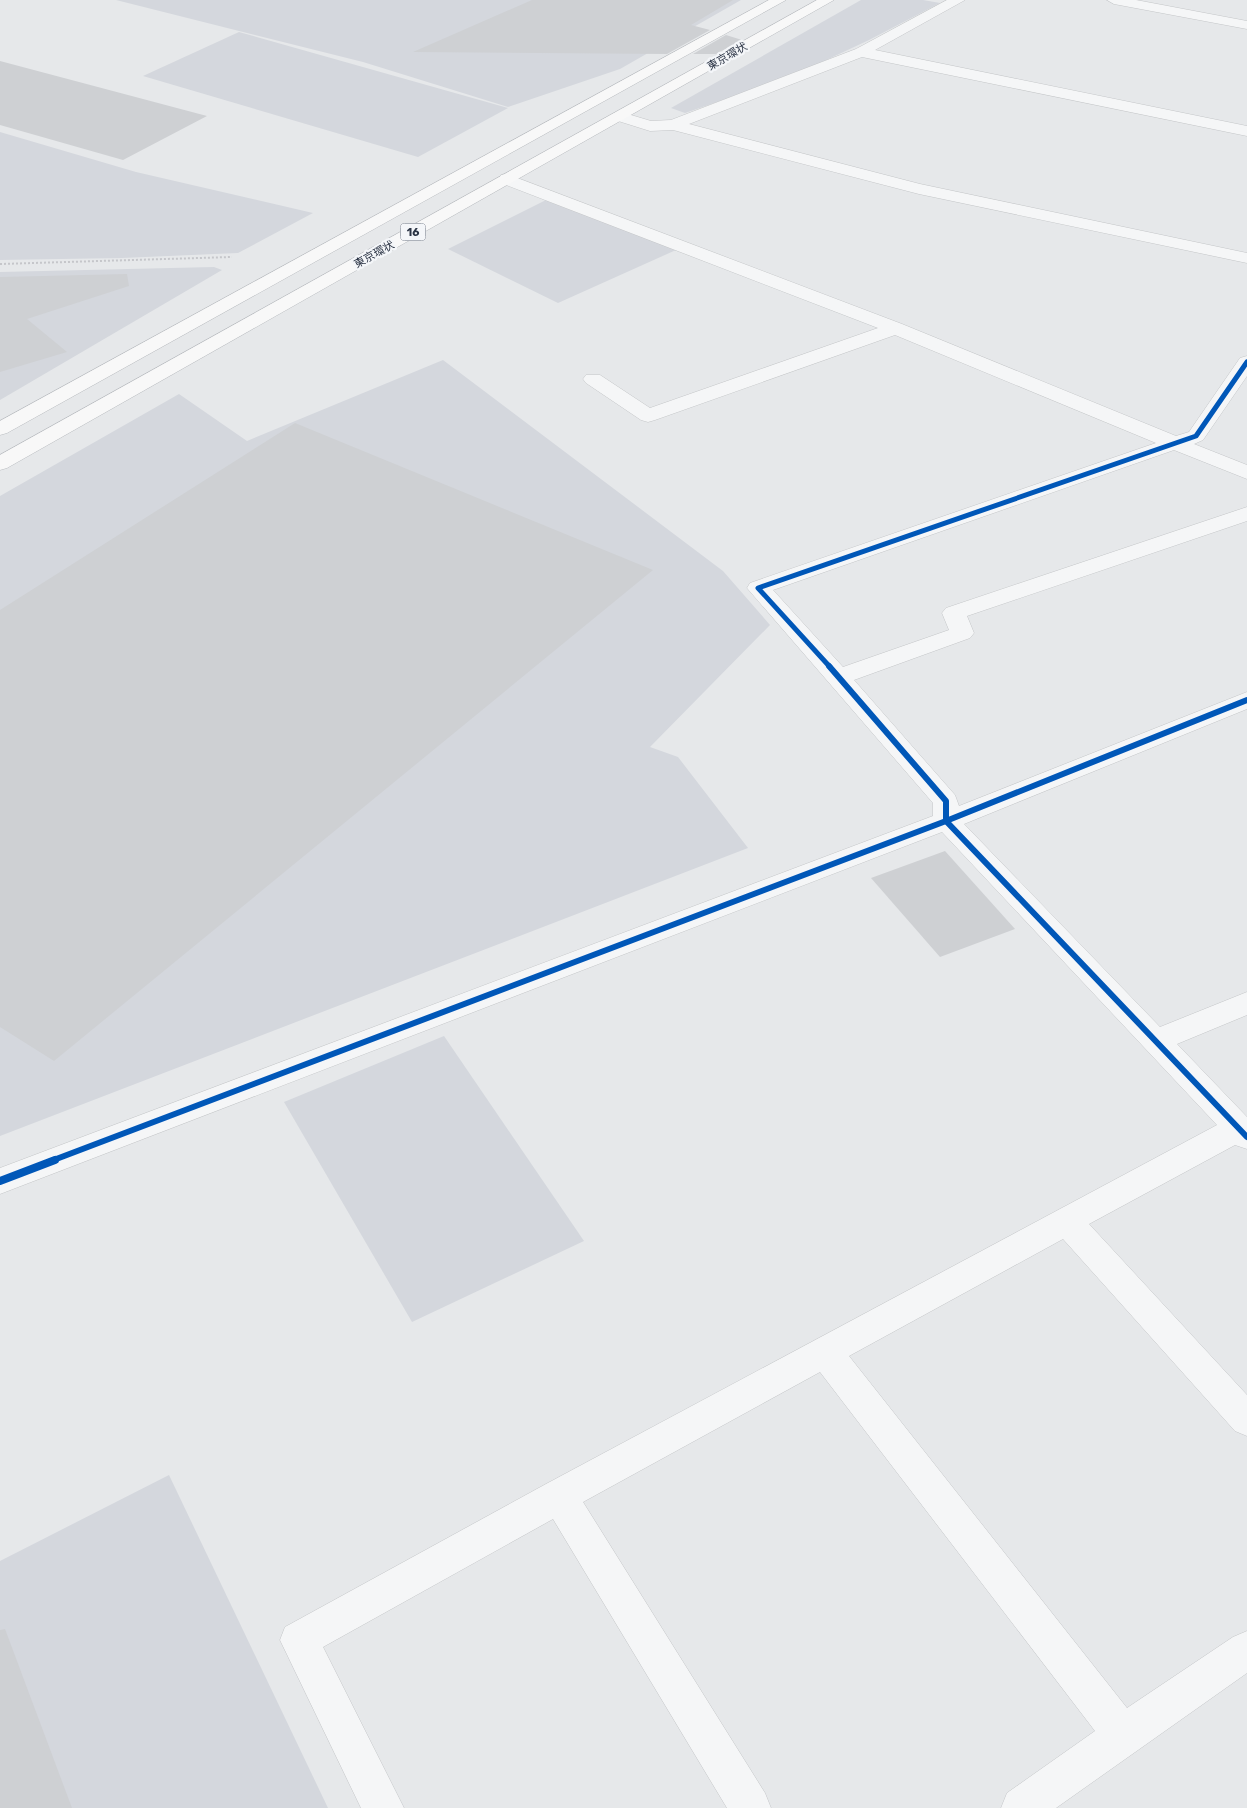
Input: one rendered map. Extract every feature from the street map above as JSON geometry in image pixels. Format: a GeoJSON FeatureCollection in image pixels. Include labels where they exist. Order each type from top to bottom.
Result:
{"type":"FeatureCollection","features":[{"type":"Feature","properties":{"kind":"highway","name":"東京環状"},"geometry":{"type":"LineString","coordinates":[[0,428],[298,266],[779,0]]}},
{"type":"Feature","properties":{"kind":"highway","name":"東京環状"},"geometry":{"type":"LineString","coordinates":[[0,464],[827,0]]}},
{"type":"Feature","properties":{"kind":"street"},"geometry":{"type":"LineString","coordinates":[[672,125],[861,52],[958,0]]}},
{"type":"Feature","properties":{"kind":"street"},"geometry":{"type":"LineString","coordinates":[[1114,0],[1247,25]]}},
{"type":"Feature","properties":{"kind":"street"},"geometry":{"type":"LineString","coordinates":[[861,52],[1247,130]]}},
{"type":"Feature","properties":{"kind":"street"},"geometry":{"type":"LineString","coordinates":[[621,117],[650,126],[672,125],[919,189],[1247,258]]}},
{"type":"Feature","properties":{"kind":"street"},"geometry":{"type":"LineString","coordinates":[[507,179],[895,328],[1247,473]]}},
{"type":"Feature","properties":{"kind":"street"},"geometry":{"type":"LineString","coordinates":[[593,379],[648,416],[895,328]]}},
{"type":"Feature","properties":{"kind":"street"},"geometry":{"type":"LineString","coordinates":[[382,1808],[299,1640],[825,1352],[1067,1222],[1243,1132],[946,821],[946,801],[839,677],[758,588],[1196,436],[1247,362]]}},
{"type":"Feature","properties":{"kind":"street"},"geometry":{"type":"LineString","coordinates":[[839,677],[962,633],[954,614],[1247,514]]}},
{"type":"Feature","properties":{"kind":"street"},"geometry":{"type":"LineString","coordinates":[[0,1180],[946,821],[1247,700]]}},
{"type":"Feature","properties":{"kind":"street"},"geometry":{"type":"LineString","coordinates":[[1155,1041],[1247,1002]]}},
{"type":"Feature","properties":{"kind":"street"},"geometry":{"type":"LineString","coordinates":[[1067,1222],[1247,1420]]}},
{"type":"Feature","properties":{"kind":"street"},"geometry":{"type":"LineString","coordinates":[[825,1352],[1123,1735]]}},
{"type":"Feature","properties":{"kind":"street"},"geometry":{"type":"LineString","coordinates":[[559,1496],[750,1808]]}},
{"type":"Feature","properties":{"kind":"street"},"geometry":{"type":"LineString","coordinates":[[1022,1808],[1123,1735],[1247,1650]]}},
{"type":"Feature","properties":{"kind":"path"},"geometry":{"type":"LineString","coordinates":[[0,264],[229,257],[268,258],[298,266]]}},
{"type":"Feature","properties":{"kind":"shaded area"},"geometry":{"type":"Polygon","coordinates":[[[116,0],[741,0],[620,69],[508,107],[363,62],[116,0]]]}},
{"type":"Feature","properties":{"kind":"shaded area"},"geometry":{"type":"Polygon","coordinates":[[[861,0],[923,0],[940,3],[869,40],[790,77],[685,113],[671,108],[861,0]]]}},
{"type":"Feature","properties":{"kind":"shaded area"},"geometry":{"type":"Polygon","coordinates":[[[239,32],[508,108],[418,157],[143,76],[239,32]]]}},
{"type":"Feature","properties":{"kind":"shaded area"},"geometry":{"type":"Polygon","coordinates":[[[0,132],[136,172],[313,213],[238,253],[122,258],[0,260],[0,132]]]}},
{"type":"Feature","properties":{"kind":"shaded area"},"geometry":{"type":"Polygon","coordinates":[[[546,200],[676,250],[558,303],[448,249],[546,200]]]}},
{"type":"Feature","properties":{"kind":"shaded area"},"geometry":{"type":"Polygon","coordinates":[[[214,267],[222,270],[0,400],[0,272],[214,267]]]}},
{"type":"Feature","properties":{"kind":"shaded area"},"geometry":{"type":"Polygon","coordinates":[[[443,360],[723,571],[770,625],[650,747],[678,757],[748,848],[0,1136],[0,496],[179,394],[247,441],[443,360]]]}},
{"type":"Feature","properties":{"kind":"shaded area"},"geometry":{"type":"Polygon","coordinates":[[[444,1036],[584,1241],[412,1322],[284,1102],[444,1036]]]}},
{"type":"Feature","properties":{"kind":"shaded area"},"geometry":{"type":"Polygon","coordinates":[[[169,1475],[328,1808],[0,1808],[0,1561],[169,1475]]]}},
{"type":"Feature","properties":{"kind":"building"},"geometry":{"type":"Polygon","coordinates":[[[532,0],[733,0],[691,25],[710,30],[667,54],[413,52],[532,0]]]}},
{"type":"Feature","properties":{"kind":"building"},"geometry":{"type":"Polygon","coordinates":[[[726,35],[742,40],[716,54],[693,54],[726,35]]]}},
{"type":"Feature","properties":{"kind":"building"},"geometry":{"type":"Polygon","coordinates":[[[0,61],[207,116],[123,160],[0,125],[0,61]]]}},
{"type":"Feature","properties":{"kind":"building"},"geometry":{"type":"Polygon","coordinates":[[[127,274],[129,286],[27,319],[67,352],[0,372],[0,277],[127,274]]]}},
{"type":"Feature","properties":{"kind":"building"},"geometry":{"type":"Polygon","coordinates":[[[295,423],[653,570],[54,1061],[0,1027],[0,610],[295,423]]]}},
{"type":"Feature","properties":{"kind":"building"},"geometry":{"type":"Polygon","coordinates":[[[945,851],[1015,929],[940,957],[871,878],[945,851]]]}},
{"type":"Feature","properties":{"kind":"building"},"geometry":{"type":"Polygon","coordinates":[[[5,1629],[72,1808],[0,1808],[0,1630],[5,1629]]]}},
{"type":"Feature","properties":{"kind":"cycle path"},"geometry":{"type":"LineString","coordinates":[[1247,362],[1196,436],[758,588],[839,677],[946,801],[946,821],[1247,1137]]}},
{"type":"Feature","properties":{"kind":"cycle path"},"geometry":{"type":"LineString","coordinates":[[0,1181],[946,821],[1247,700]]}}]}
